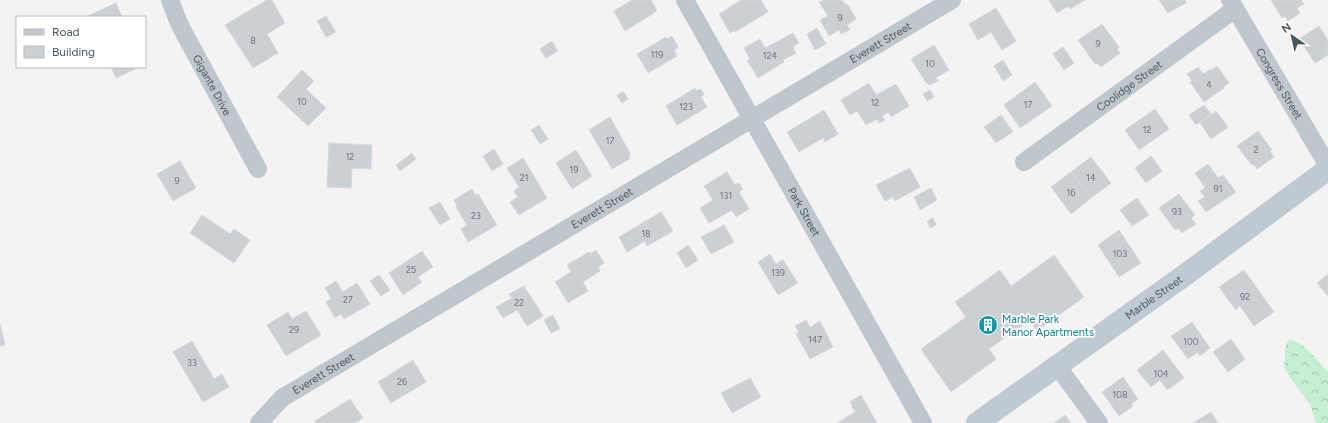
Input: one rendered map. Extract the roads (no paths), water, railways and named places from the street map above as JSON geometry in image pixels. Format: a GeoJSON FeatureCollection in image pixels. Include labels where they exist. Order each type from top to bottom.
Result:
{"type":"FeatureCollection","features":[{"type":"Feature","properties":{"kind":"main road","name":"Marble Street"},"geometry":{"type":"LineString","coordinates":[[977,423],[1058,367],[1191,270],[1328,167]]}},
{"type":"Feature","properties":{"kind":"street","name":"Gigante Drive"},"geometry":{"type":"LineString","coordinates":[[170,0],[184,34],[258,169]]}},
{"type":"Feature","properties":{"kind":"street","name":"Park Street"},"geometry":{"type":"LineString","coordinates":[[685,0],[923,423]]}},
{"type":"Feature","properties":{"kind":"street","name":"Everett Street"},"geometry":{"type":"LineString","coordinates":[[259,423],[282,398],[952,0]]}},
{"type":"Feature","properties":{"kind":"street","name":"Coolidge Street"},"geometry":{"type":"LineString","coordinates":[[1024,162],[1233,4]]}},
{"type":"Feature","properties":{"kind":"street","name":"Congress Street"},"geometry":{"type":"LineString","coordinates":[[1233,4],[1328,167]]}},
{"type":"Feature","properties":{"kind":"street"},"geometry":{"type":"LineString","coordinates":[[1058,367],[1099,423]]}},
{"type":"Feature","properties":{"kind":"place","name":"Marble Park Manor Apartments"},"geometry":{"type":"Point","coordinates":[988,325]}}]}
